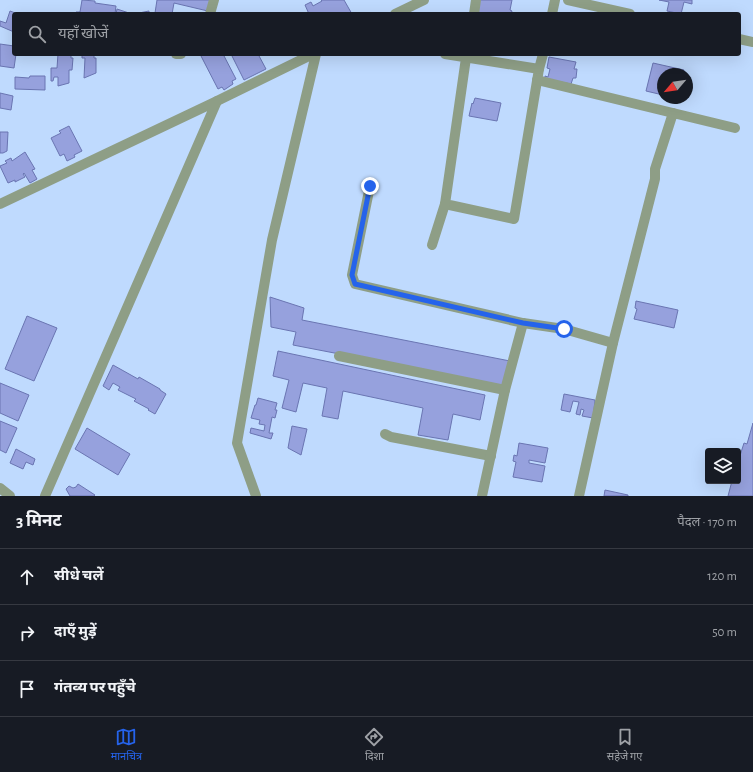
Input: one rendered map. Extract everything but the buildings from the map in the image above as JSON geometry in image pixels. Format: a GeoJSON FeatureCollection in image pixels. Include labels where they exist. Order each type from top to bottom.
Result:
{"type":"FeatureCollection","features":[{"type":"Feature","properties":{"kind":"street"},"geometry":{"type":"LineString","coordinates":[[211,12],[214,0]]}},
{"type":"Feature","properties":{"kind":"street"},"geometry":{"type":"LineString","coordinates":[[399,12],[424,0]]}},
{"type":"Feature","properties":{"kind":"street"},"geometry":{"type":"LineString","coordinates":[[474,12],[476,0]]}},
{"type":"Feature","properties":{"kind":"street"},"geometry":{"type":"LineString","coordinates":[[552,12],[555,0]]}},
{"type":"Feature","properties":{"kind":"street"},"geometry":{"type":"LineString","coordinates":[[568,0],[621,12]]}},
{"type":"Feature","properties":{"kind":"street"},"geometry":{"type":"LineString","coordinates":[[741,39],[753,42]]}},
{"type":"Feature","properties":{"kind":"street"},"geometry":{"type":"LineString","coordinates":[[0,204],[309,56]]}},
{"type":"Feature","properties":{"kind":"street"},"geometry":{"type":"LineString","coordinates":[[256,496],[237,443],[272,240],[316,56]]}},
{"type":"Feature","properties":{"kind":"street"},"geometry":{"type":"LineString","coordinates":[[432,245],[445,204],[466,56],[539,69]]}},
{"type":"Feature","properties":{"kind":"street"},"geometry":{"type":"LineString","coordinates":[[445,204],[514,219],[537,80],[542,56]]}},
{"type":"Feature","properties":{"kind":"street"},"geometry":{"type":"LineString","coordinates":[[537,80],[735,128]]}},
{"type":"Feature","properties":{"kind":"street"},"geometry":{"type":"LineString","coordinates":[[45,496],[217,101]]}},
{"type":"Feature","properties":{"kind":"street"},"geometry":{"type":"LineString","coordinates":[[579,496],[613,344],[655,179],[655,169],[672,113]]}},
{"type":"Feature","properties":{"kind":"street"},"geometry":{"type":"LineString","coordinates":[[370,186],[352,275],[355,284],[523,323],[564,329],[613,344]]}},
{"type":"Feature","properties":{"kind":"street"},"geometry":{"type":"LineString","coordinates":[[482,496],[505,390],[523,323]]}},
{"type":"Feature","properties":{"kind":"street"},"geometry":{"type":"LineString","coordinates":[[339,356],[505,390]]}},
{"type":"Feature","properties":{"kind":"street"},"geometry":{"type":"LineString","coordinates":[[386,434],[391,437],[491,456]]}},
{"type":"Feature","properties":{"kind":"street"},"geometry":{"type":"LineString","coordinates":[[0,488],[10,496]]}},
{"type":"Feature","properties":{"kind":"route"},"geometry":{"type":"LineString","coordinates":[[370,186],[352,275],[355,284],[523,323],[564,329]]}}]}
